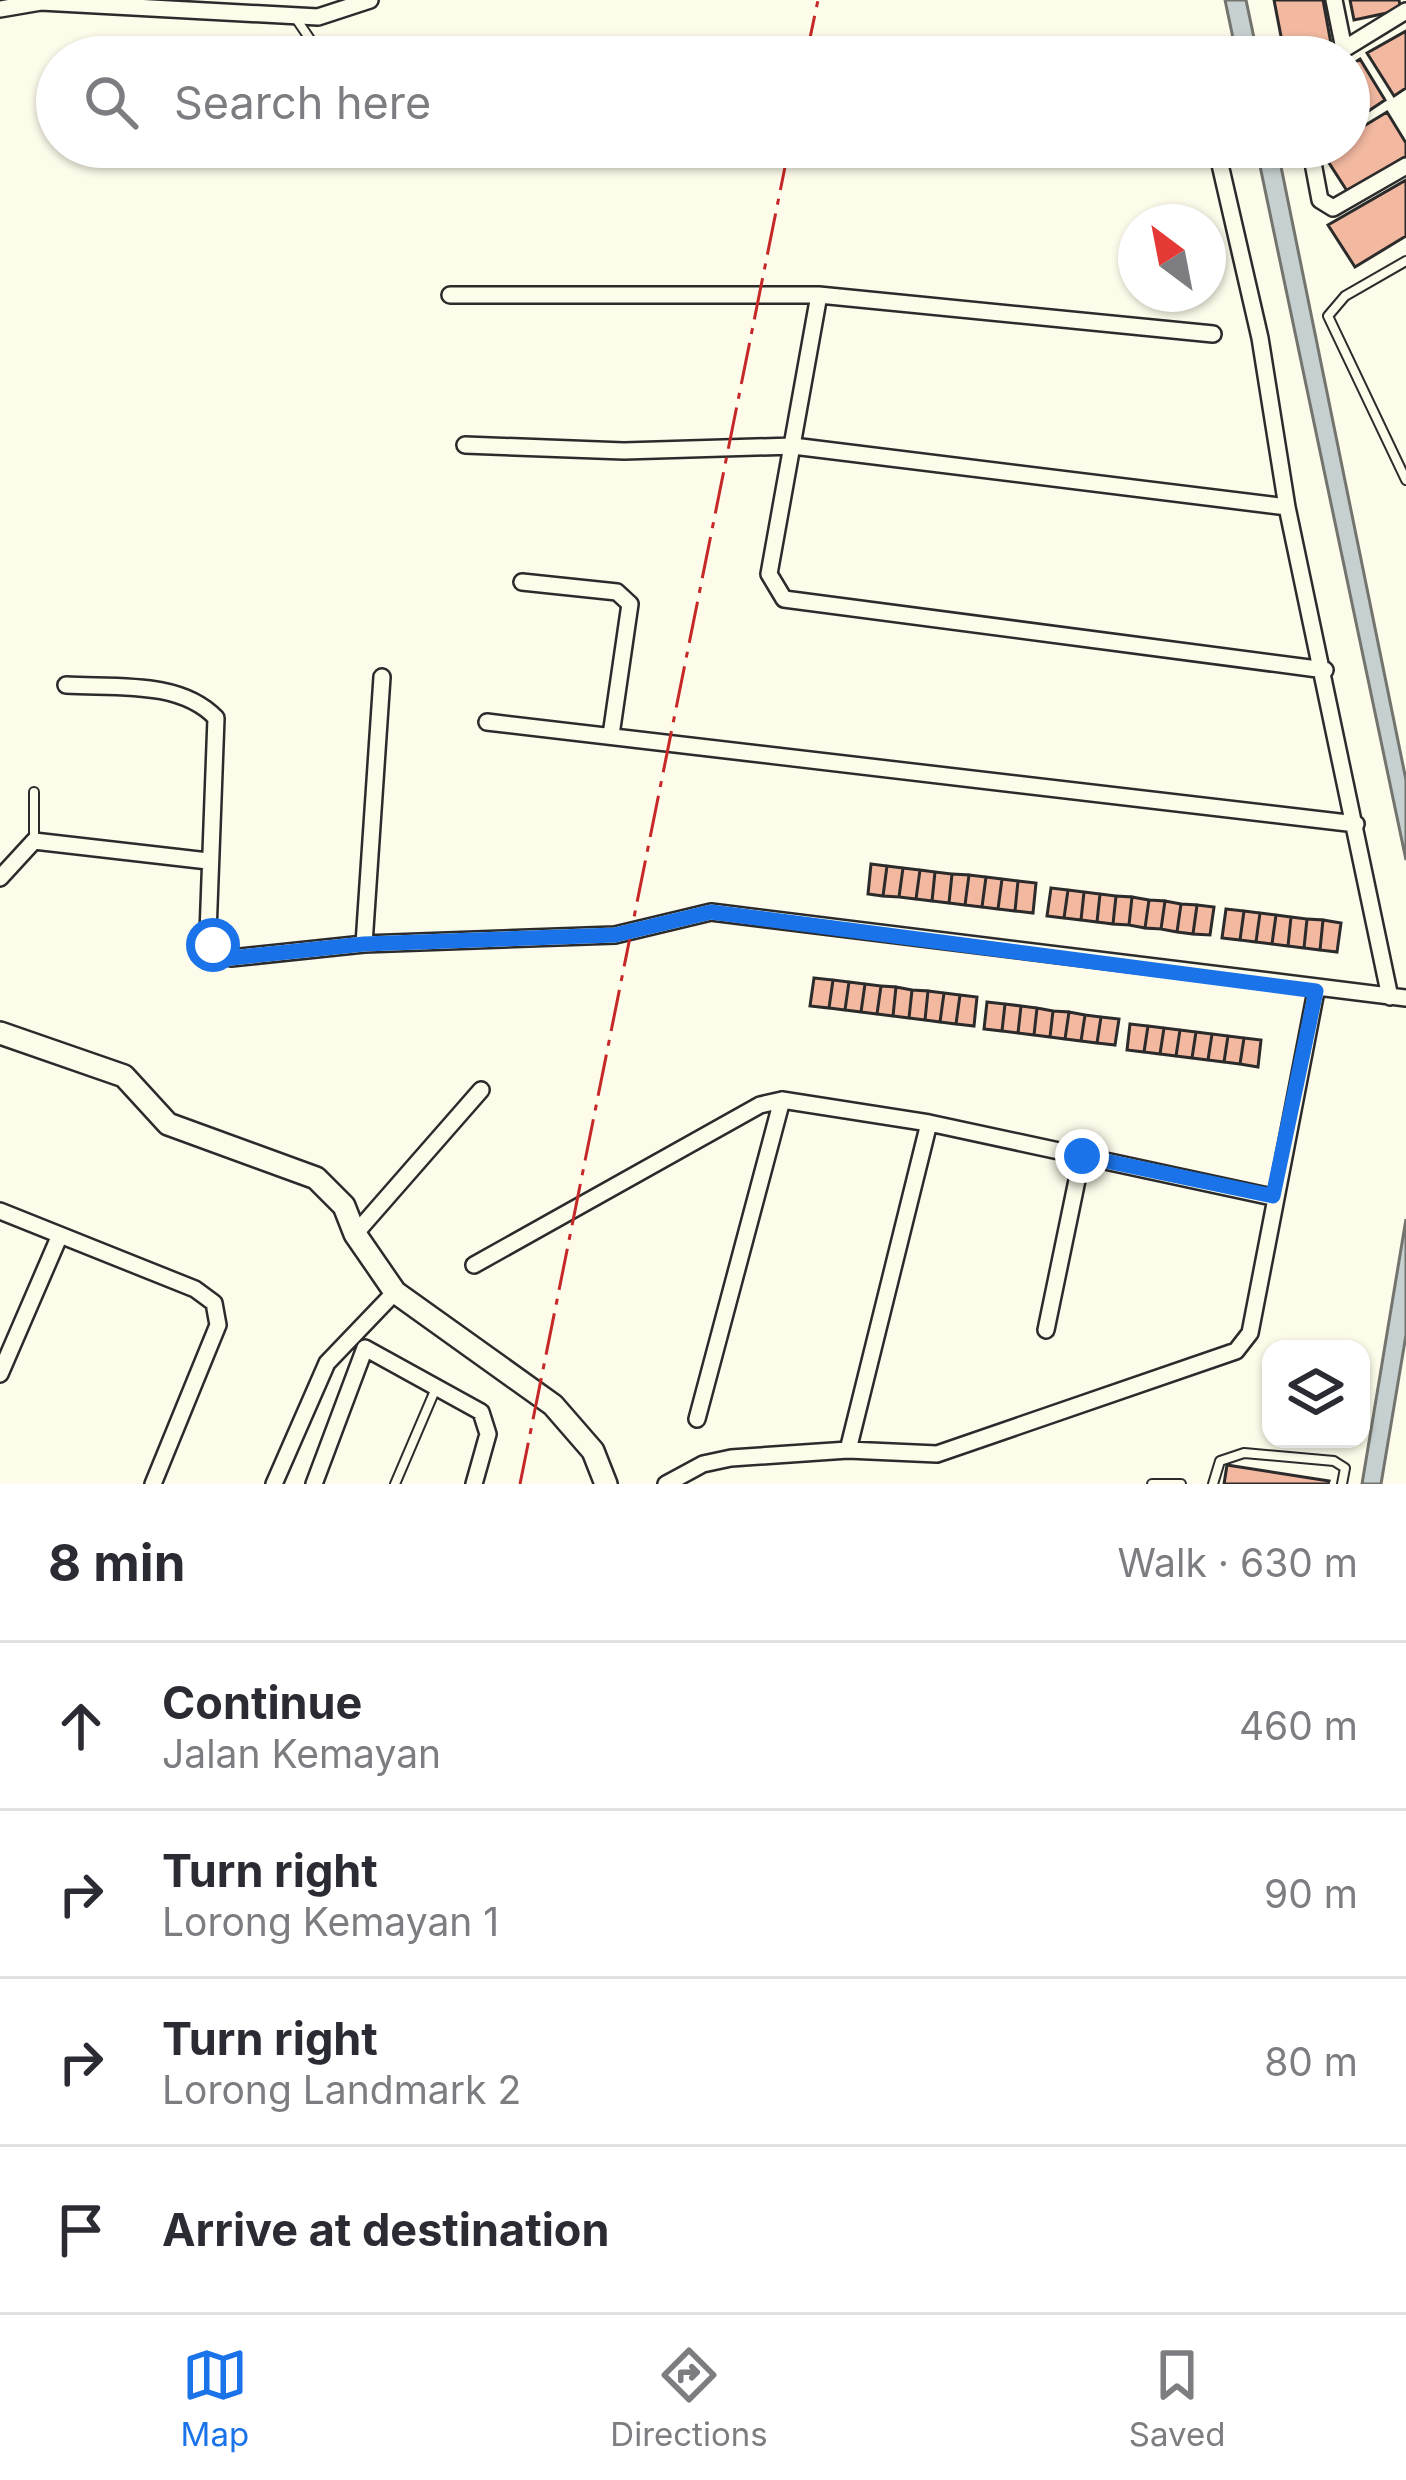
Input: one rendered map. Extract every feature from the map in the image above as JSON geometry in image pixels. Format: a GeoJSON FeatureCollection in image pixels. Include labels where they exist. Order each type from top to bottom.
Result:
{"type":"FeatureCollection","features":[{"type":"Feature","properties":{"kind":"main road"},"geometry":{"type":"LineString","coordinates":[[0,1033],[124,1076],[168,1124],[316,1178],[344,1206],[355,1234],[395,1292],[553,1405],[593,1451],[606,1484]]}},
{"type":"Feature","properties":{"kind":"street"},"geometry":{"type":"LineString","coordinates":[[0,9],[40,2],[165,11],[249,9],[294,16],[340,13],[370,0]]}},
{"type":"Feature","properties":{"kind":"street"},"geometry":{"type":"LineString","coordinates":[[1334,0],[1337,36]]}},
{"type":"Feature","properties":{"kind":"street"},"geometry":{"type":"LineString","coordinates":[[1366,36],[1406,11]]}},
{"type":"Feature","properties":{"kind":"street"},"geometry":{"type":"LineString","coordinates":[[1314,168],[1320,200],[1333,208],[1406,166]]}},
{"type":"Feature","properties":{"kind":"street"},"geometry":{"type":"LineString","coordinates":[[66,685],[164,691],[203,704],[216,718],[208,933],[221,954],[231,958],[364,944],[615,935],[711,912],[1316,991],[1398,997],[1355,824],[1287,507],[1260,338],[1221,168]]}},
{"type":"Feature","properties":{"kind":"street"},"geometry":{"type":"LineString","coordinates":[[450,295],[819,295],[1214,334]]}},
{"type":"Feature","properties":{"kind":"street"},"geometry":{"type":"LineString","coordinates":[[819,295],[769,574],[784,599],[1325,670]]}},
{"type":"Feature","properties":{"kind":"street"},"geometry":{"type":"LineString","coordinates":[[465,446],[624,451],[793,446],[1287,507]]}},
{"type":"Feature","properties":{"kind":"street"},"geometry":{"type":"LineString","coordinates":[[522,582],[617,592],[630,604],[611,735]]}},
{"type":"Feature","properties":{"kind":"street"},"geometry":{"type":"LineString","coordinates":[[364,944],[382,677]]}},
{"type":"Feature","properties":{"kind":"street"},"geometry":{"type":"LineString","coordinates":[[487,722],[1355,824]]}},
{"type":"Feature","properties":{"kind":"street"},"geometry":{"type":"LineString","coordinates":[[0,878],[34,841],[208,861]]}},
{"type":"Feature","properties":{"kind":"street"},"geometry":{"type":"LineString","coordinates":[[666,1484],[717,1460],[848,1450],[915,1455],[958,1448],[1236,1352],[1250,1333],[1316,991]]}},
{"type":"Feature","properties":{"kind":"street"},"geometry":{"type":"LineString","coordinates":[[355,1234],[481,1090]]}},
{"type":"Feature","properties":{"kind":"street"},"geometry":{"type":"LineString","coordinates":[[474,1265],[760,1105],[782,1100],[929,1123],[1273,1196]]}},
{"type":"Feature","properties":{"kind":"street"},"geometry":{"type":"LineString","coordinates":[[697,1419],[782,1100]]}},
{"type":"Feature","properties":{"kind":"street"},"geometry":{"type":"LineString","coordinates":[[848,1450],[929,1123]]}},
{"type":"Feature","properties":{"kind":"street"},"geometry":{"type":"LineString","coordinates":[[1046,1330],[1082,1156]]}},
{"type":"Feature","properties":{"kind":"street"},"geometry":{"type":"LineString","coordinates":[[0,1211],[194,1289],[208,1296],[218,1313],[153,1484]]}},
{"type":"Feature","properties":{"kind":"street"},"geometry":{"type":"LineString","coordinates":[[0,1374],[60,1234]]}},
{"type":"Feature","properties":{"kind":"street"},"geometry":{"type":"LineString","coordinates":[[274,1484],[327,1363],[395,1292]]}},
{"type":"Feature","properties":{"kind":"street"},"geometry":{"type":"LineString","coordinates":[[314,1484],[364,1348],[481,1412],[488,1434],[474,1484]]}},
{"type":"Feature","properties":{"kind":"lane"},"geometry":{"type":"LineString","coordinates":[[294,16],[308,36]]}},
{"type":"Feature","properties":{"kind":"lane"},"geometry":{"type":"LineString","coordinates":[[1406,261],[1346,296],[1328,316],[1406,480]]}},
{"type":"Feature","properties":{"kind":"lane"},"geometry":{"type":"LineString","coordinates":[[34,792],[34,841]]}},
{"type":"Feature","properties":{"kind":"lane"},"geometry":{"type":"LineString","coordinates":[[394,1484],[436,1388]]}},
{"type":"Feature","properties":{"kind":"lane"},"geometry":{"type":"LineString","coordinates":[[1213,1484],[1220,1461],[1244,1453],[1334,1461],[1345,1468],[1342,1484]]}},
{"type":"Feature","properties":{"kind":"lane"},"geometry":{"type":"LineString","coordinates":[[1151,1484],[1181,1484]]}},
{"type":"Feature","properties":{"kind":"shaded area"},"geometry":{"type":"Polygon","coordinates":[[[1225,0],[1246,0],[1254,36],[1233,36],[1225,0]]]}},
{"type":"Feature","properties":{"kind":"shaded area"},"geometry":{"type":"Polygon","coordinates":[[[1260,168],[1281,168],[1406,780],[1406,860],[1260,168]]]}},
{"type":"Feature","properties":{"kind":"shaded area"},"geometry":{"type":"Polygon","coordinates":[[[1406,1219],[1406,1335],[1381,1484],[1362,1484],[1406,1219]]]}},
{"type":"Feature","properties":{"kind":"building"},"geometry":{"type":"Polygon","coordinates":[[[1274,0],[1323,0],[1330,36],[1281,36],[1274,0]]]}},
{"type":"Feature","properties":{"kind":"building"},"geometry":{"type":"Polygon","coordinates":[[[1350,0],[1399,0],[1401,10],[1354,20],[1350,0]]]}},
{"type":"Feature","properties":{"kind":"building"},"geometry":{"type":"Polygon","coordinates":[[[1406,31],[1406,88],[1394,96],[1370,51],[1406,31]]]}},
{"type":"Feature","properties":{"kind":"building"},"geometry":{"type":"Polygon","coordinates":[[[1370,75],[1385,100],[1370,110],[1370,75]]]}},
{"type":"Feature","properties":{"kind":"building"},"geometry":{"type":"Polygon","coordinates":[[[1387,112],[1406,143],[1406,156],[1349,194],[1332,168],[1370,168],[1370,122],[1387,112]]]}},
{"type":"Feature","properties":{"kind":"building"},"geometry":{"type":"Polygon","coordinates":[[[1406,180],[1406,236],[1355,267],[1328,225],[1406,180]]]}},
{"type":"Feature","properties":{"kind":"building"},"geometry":{"type":"Polygon","coordinates":[[[871,864],[887,866],[883,896],[868,894],[871,864]]]}},
{"type":"Feature","properties":{"kind":"building"},"geometry":{"type":"Polygon","coordinates":[[[887,866],[903,868],[899,897],[883,896],[887,866]]]}},
{"type":"Feature","properties":{"kind":"building"},"geometry":{"type":"Polygon","coordinates":[[[903,868],[920,870],[916,899],[899,897],[903,868]]]}},
{"type":"Feature","properties":{"kind":"building"},"geometry":{"type":"Polygon","coordinates":[[[920,870],[935,872],[932,901],[916,899],[920,870]]]}},
{"type":"Feature","properties":{"kind":"building"},"geometry":{"type":"Polygon","coordinates":[[[935,872],[952,874],[949,903],[932,901],[935,872]]]}},
{"type":"Feature","properties":{"kind":"building"},"geometry":{"type":"Polygon","coordinates":[[[952,874],[969,875],[965,905],[949,903],[952,874]]]}},
{"type":"Feature","properties":{"kind":"building"},"geometry":{"type":"Polygon","coordinates":[[[969,875],[986,877],[982,907],[965,905],[969,875]]]}},
{"type":"Feature","properties":{"kind":"building"},"geometry":{"type":"Polygon","coordinates":[[[986,877],[1002,879],[998,909],[982,907],[986,877]]]}},
{"type":"Feature","properties":{"kind":"building"},"geometry":{"type":"Polygon","coordinates":[[[1002,879],[1018,881],[1015,911],[998,909],[1002,879]]]}},
{"type":"Feature","properties":{"kind":"building"},"geometry":{"type":"Polygon","coordinates":[[[1018,881],[1036,883],[1033,913],[1015,911],[1018,881]]]}},
{"type":"Feature","properties":{"kind":"building"},"geometry":{"type":"Polygon","coordinates":[[[1051,888],[1068,890],[1064,918],[1047,916],[1051,888]]]}},
{"type":"Feature","properties":{"kind":"building"},"geometry":{"type":"Polygon","coordinates":[[[1068,890],[1084,892],[1081,920],[1064,918],[1068,890]]]}},
{"type":"Feature","properties":{"kind":"building"},"geometry":{"type":"Polygon","coordinates":[[[1084,892],[1100,894],[1097,922],[1081,920],[1084,892]]]}},
{"type":"Feature","properties":{"kind":"building"},"geometry":{"type":"Polygon","coordinates":[[[1100,894],[1116,896],[1113,924],[1097,922],[1100,894]]]}},
{"type":"Feature","properties":{"kind":"building"},"geometry":{"type":"Polygon","coordinates":[[[1116,896],[1132,897],[1129,925],[1113,924],[1116,896]]]}},
{"type":"Feature","properties":{"kind":"building"},"geometry":{"type":"Polygon","coordinates":[[[1132,897],[1149,900],[1145,928],[1129,925],[1132,897]]]}},
{"type":"Feature","properties":{"kind":"building"},"geometry":{"type":"Polygon","coordinates":[[[1149,900],[1165,901],[1161,929],[1145,928],[1149,900]]]}},
{"type":"Feature","properties":{"kind":"building"},"geometry":{"type":"Polygon","coordinates":[[[1165,901],[1181,904],[1177,932],[1161,929],[1165,901]]]}},
{"type":"Feature","properties":{"kind":"building"},"geometry":{"type":"Polygon","coordinates":[[[1181,904],[1197,905],[1193,934],[1177,932],[1181,904]]]}},
{"type":"Feature","properties":{"kind":"building"},"geometry":{"type":"Polygon","coordinates":[[[1197,905],[1214,907],[1210,935],[1193,934],[1197,905]]]}},
{"type":"Feature","properties":{"kind":"building"},"geometry":{"type":"Polygon","coordinates":[[[1226,909],[1244,911],[1240,940],[1222,938],[1226,909]]]}},
{"type":"Feature","properties":{"kind":"building"},"geometry":{"type":"Polygon","coordinates":[[[1244,911],[1260,913],[1256,942],[1240,940],[1244,911]]]}},
{"type":"Feature","properties":{"kind":"building"},"geometry":{"type":"Polygon","coordinates":[[[1260,913],[1276,915],[1272,944],[1256,942],[1260,913]]]}},
{"type":"Feature","properties":{"kind":"building"},"geometry":{"type":"Polygon","coordinates":[[[1276,915],[1291,917],[1288,946],[1272,944],[1276,915]]]}},
{"type":"Feature","properties":{"kind":"building"},"geometry":{"type":"Polygon","coordinates":[[[1291,917],[1307,919],[1304,948],[1288,946],[1291,917]]]}},
{"type":"Feature","properties":{"kind":"building"},"geometry":{"type":"Polygon","coordinates":[[[1307,919],[1323,920],[1320,950],[1304,948],[1307,919]]]}},
{"type":"Feature","properties":{"kind":"building"},"geometry":{"type":"Polygon","coordinates":[[[1323,920],[1341,923],[1337,952],[1320,950],[1323,920]]]}},
{"type":"Feature","properties":{"kind":"building"},"geometry":{"type":"Polygon","coordinates":[[[814,978],[833,980],[829,1008],[810,1006],[814,978]]]}},
{"type":"Feature","properties":{"kind":"building"},"geometry":{"type":"Polygon","coordinates":[[[833,980],[849,982],[845,1010],[829,1008],[833,980]]]}},
{"type":"Feature","properties":{"kind":"building"},"geometry":{"type":"Polygon","coordinates":[[[849,982],[865,984],[861,1012],[845,1010],[849,982]]]}},
{"type":"Feature","properties":{"kind":"building"},"geometry":{"type":"Polygon","coordinates":[[[865,984],[881,986],[877,1014],[861,1012],[865,984]]]}},
{"type":"Feature","properties":{"kind":"building"},"geometry":{"type":"Polygon","coordinates":[[[881,986],[896,987],[893,1016],[877,1014],[881,986]]]}},
{"type":"Feature","properties":{"kind":"building"},"geometry":{"type":"Polygon","coordinates":[[[896,987],[912,990],[909,1018],[893,1016],[896,987]]]}},
{"type":"Feature","properties":{"kind":"building"},"geometry":{"type":"Polygon","coordinates":[[[912,990],[928,991],[925,1020],[909,1018],[912,990]]]}},
{"type":"Feature","properties":{"kind":"building"},"geometry":{"type":"Polygon","coordinates":[[[928,991],[944,993],[940,1022],[925,1020],[928,991]]]}},
{"type":"Feature","properties":{"kind":"building"},"geometry":{"type":"Polygon","coordinates":[[[944,993],[960,995],[956,1024],[940,1022],[944,993]]]}},
{"type":"Feature","properties":{"kind":"building"},"geometry":{"type":"Polygon","coordinates":[[[960,995],[977,997],[974,1026],[956,1024],[960,995]]]}},
{"type":"Feature","properties":{"kind":"building"},"geometry":{"type":"Polygon","coordinates":[[[987,1002],[1005,1004],[1002,1031],[984,1029],[987,1002]]]}},
{"type":"Feature","properties":{"kind":"building"},"geometry":{"type":"Polygon","coordinates":[[[1005,1004],[1021,1006],[1018,1033],[1002,1031],[1005,1004]]]}},
{"type":"Feature","properties":{"kind":"building"},"geometry":{"type":"Polygon","coordinates":[[[1021,1006],[1037,1008],[1034,1035],[1018,1033],[1021,1006]]]}},
{"type":"Feature","properties":{"kind":"building"},"geometry":{"type":"Polygon","coordinates":[[[1037,1008],[1053,1011],[1050,1037],[1034,1035],[1037,1008]]]}},
{"type":"Feature","properties":{"kind":"building"},"geometry":{"type":"Polygon","coordinates":[[[1053,1011],[1069,1012],[1065,1039],[1050,1037],[1053,1011]]]}},
{"type":"Feature","properties":{"kind":"building"},"geometry":{"type":"Polygon","coordinates":[[[1069,1012],[1085,1015],[1081,1041],[1065,1039],[1069,1012]]]}},
{"type":"Feature","properties":{"kind":"building"},"geometry":{"type":"Polygon","coordinates":[[[1085,1015],[1101,1017],[1097,1043],[1081,1041],[1085,1015]]]}},
{"type":"Feature","properties":{"kind":"building"},"geometry":{"type":"Polygon","coordinates":[[[1101,1017],[1119,1019],[1115,1045],[1097,1043],[1101,1017]]]}},
{"type":"Feature","properties":{"kind":"building"},"geometry":{"type":"Polygon","coordinates":[[[1130,1024],[1148,1026],[1144,1052],[1127,1050],[1130,1024]]]}},
{"type":"Feature","properties":{"kind":"building"},"geometry":{"type":"Polygon","coordinates":[[[1148,1026],[1164,1028],[1160,1054],[1144,1052],[1148,1026]]]}},
{"type":"Feature","properties":{"kind":"building"},"geometry":{"type":"Polygon","coordinates":[[[1164,1028],[1180,1030],[1176,1056],[1160,1054],[1164,1028]]]}},
{"type":"Feature","properties":{"kind":"building"},"geometry":{"type":"Polygon","coordinates":[[[1180,1030],[1196,1032],[1192,1058],[1176,1056],[1180,1030]]]}},
{"type":"Feature","properties":{"kind":"building"},"geometry":{"type":"Polygon","coordinates":[[[1196,1032],[1212,1034],[1208,1060],[1192,1058],[1196,1032]]]}},
{"type":"Feature","properties":{"kind":"building"},"geometry":{"type":"Polygon","coordinates":[[[1212,1034],[1228,1036],[1224,1062],[1208,1060],[1212,1034]]]}},
{"type":"Feature","properties":{"kind":"building"},"geometry":{"type":"Polygon","coordinates":[[[1228,1036],[1244,1038],[1240,1064],[1224,1062],[1228,1036]]]}},
{"type":"Feature","properties":{"kind":"building"},"geometry":{"type":"Polygon","coordinates":[[[1244,1038],[1261,1040],[1258,1067],[1240,1064],[1244,1038]]]}},
{"type":"Feature","properties":{"kind":"building"},"geometry":{"type":"Polygon","coordinates":[[[1227,1465],[1329,1481],[1224,1484],[1227,1465]]]}},
{"type":"Feature","properties":{"kind":"power"},"geometry":{"type":"LineString","coordinates":[[810,36],[818,0]]}},
{"type":"Feature","properties":{"kind":"power"},"geometry":{"type":"LineString","coordinates":[[520,1484],[785,168]]}},
{"type":"Feature","properties":{"kind":"route"},"geometry":{"type":"LineString","coordinates":[[213,945],[231,958],[364,944],[615,935],[711,912],[1316,991],[1273,1196],[1082,1156]]}}]}
